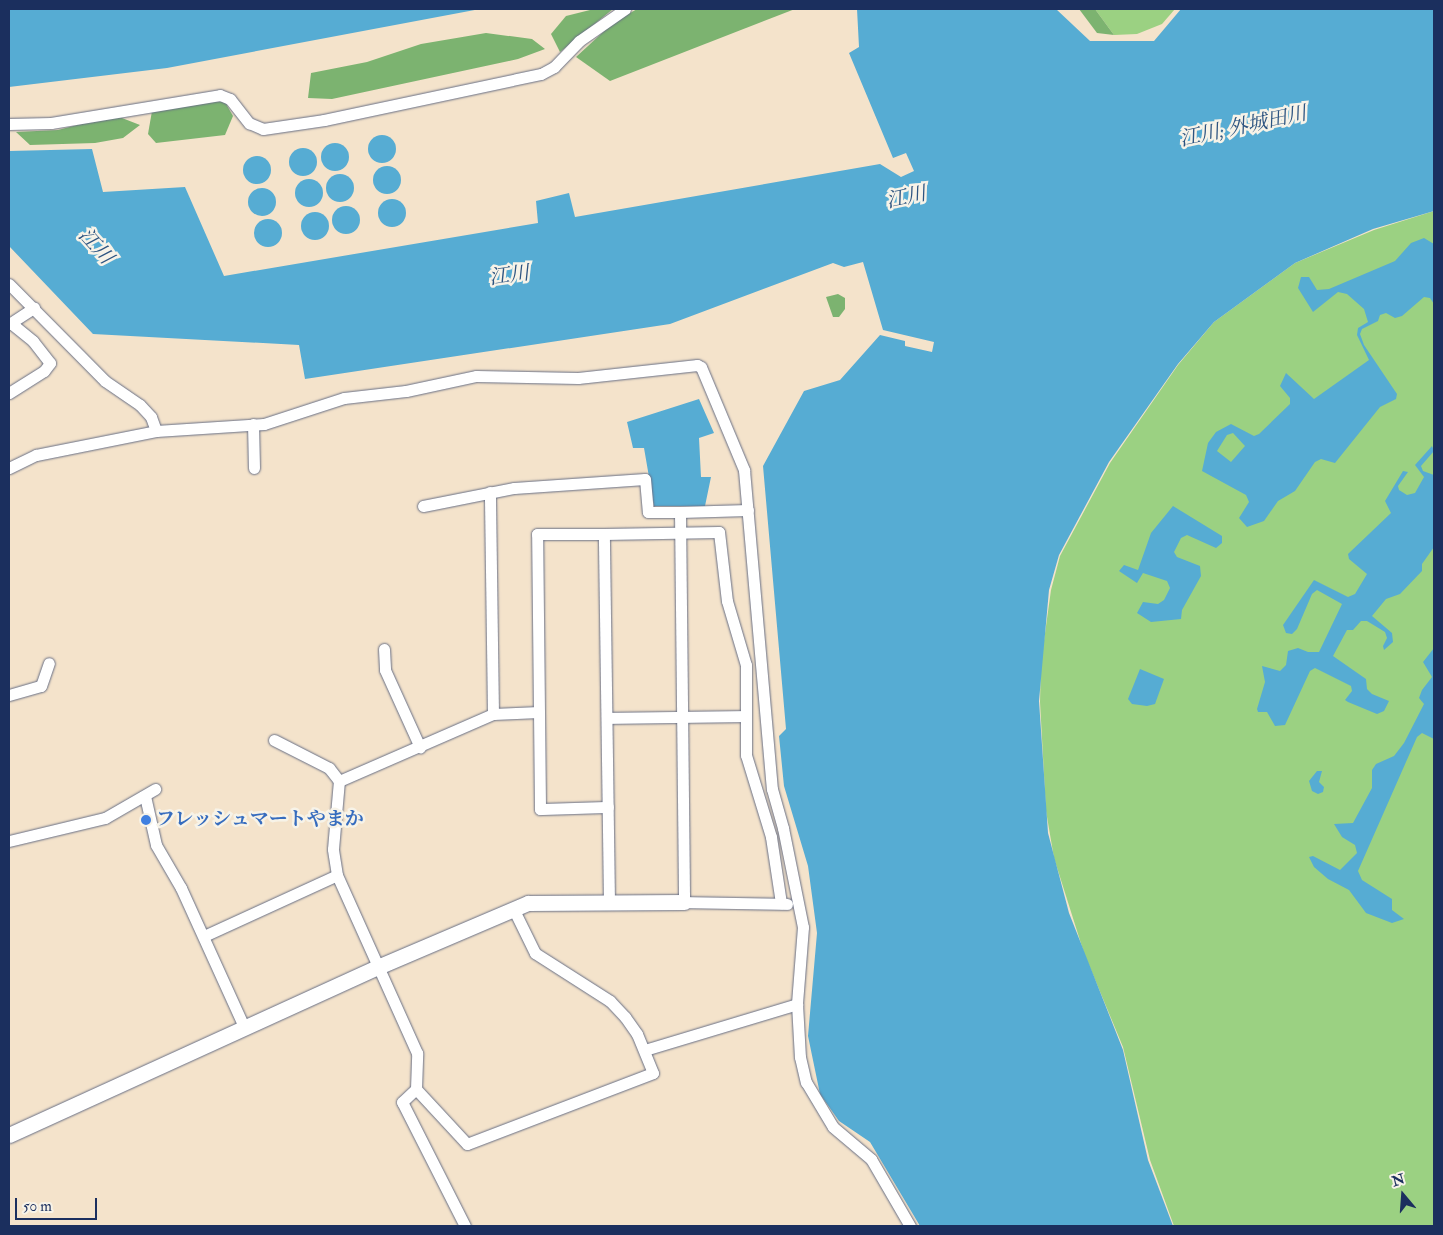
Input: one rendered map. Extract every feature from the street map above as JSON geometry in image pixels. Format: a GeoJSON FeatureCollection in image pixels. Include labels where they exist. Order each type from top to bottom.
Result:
{"type":"FeatureCollection","features":[{"type":"Feature","properties":{"kind":"street"},"geometry":{"type":"LineString","coordinates":[[9,124],[51,123],[220,94],[230,99],[249,123],[263,129],[324,120],[540,74],[554,67],[579,41],[625,9]]}},
{"type":"Feature","properties":{"kind":"street"},"geometry":{"type":"LineString","coordinates":[[9,284],[105,381],[140,405],[151,416],[156,431]]}},
{"type":"Feature","properties":{"kind":"street"},"geometry":{"type":"LineString","coordinates":[[9,394],[44,371],[50,363],[33,341],[10,323],[34,308]]}},
{"type":"Feature","properties":{"kind":"street"},"geometry":{"type":"LineString","coordinates":[[9,468],[36,455],[156,431],[253,424],[344,398],[406,391],[476,376],[578,378],[697,365],[744,470],[772,789],[803,927],[797,1004],[800,1057],[806,1082],[815,1102],[832,1127],[871,1159],[910,1226]]}},
{"type":"Feature","properties":{"kind":"street"},"geometry":{"type":"LineString","coordinates":[[253,424],[254,468]]}},
{"type":"Feature","properties":{"kind":"street"},"geometry":{"type":"LineString","coordinates":[[423,506],[523,487],[645,478],[648,512],[748,510]]}},
{"type":"Feature","properties":{"kind":"street"},"geometry":{"type":"LineString","coordinates":[[490,492],[493,714]]}},
{"type":"Feature","properties":{"kind":"street"},"geometry":{"type":"LineString","coordinates":[[680,512],[684,902]]}},
{"type":"Feature","properties":{"kind":"street"},"geometry":{"type":"LineString","coordinates":[[608,808],[540,809],[537,534],[719,532],[727,601],[746,665],[744,716],[746,755],[771,837],[782,903]]}},
{"type":"Feature","properties":{"kind":"street"},"geometry":{"type":"LineString","coordinates":[[604,534],[609,902]]}},
{"type":"Feature","properties":{"kind":"street"},"geometry":{"type":"LineString","coordinates":[[384,649],[385,670],[420,746]]}},
{"type":"Feature","properties":{"kind":"street"},"geometry":{"type":"LineString","coordinates":[[9,695],[41,686],[49,663]]}},
{"type":"Feature","properties":{"kind":"street"},"geometry":{"type":"LineString","coordinates":[[339,781],[493,714],[539,712]]}},
{"type":"Feature","properties":{"kind":"street"},"geometry":{"type":"LineString","coordinates":[[607,718],[744,716]]}},
{"type":"Feature","properties":{"kind":"street"},"geometry":{"type":"LineString","coordinates":[[274,740],[329,768],[339,781],[333,849],[337,875],[380,966],[416,1053],[416,1089],[466,1144],[653,1073],[638,1034],[610,1001],[535,953],[513,908]]}},
{"type":"Feature","properties":{"kind":"street"},"geometry":{"type":"LineString","coordinates":[[9,841],[105,818],[155,789]]}},
{"type":"Feature","properties":{"kind":"street"},"geometry":{"type":"LineString","coordinates":[[145,796],[156,845],[204,936],[244,1027]]}},
{"type":"Feature","properties":{"kind":"street"},"geometry":{"type":"LineString","coordinates":[[204,936],[337,875]]}},
{"type":"Feature","properties":{"kind":"street"},"geometry":{"type":"LineString","coordinates":[[9,1135],[244,1027],[528,902],[782,903],[799,905]]}},
{"type":"Feature","properties":{"kind":"street"},"geometry":{"type":"LineString","coordinates":[[645,1050],[797,1004]]}},
{"type":"Feature","properties":{"kind":"street"},"geometry":{"type":"LineString","coordinates":[[416,1089],[402,1102],[465,1226]]}},
{"type":"Feature","properties":{"kind":"green space"},"geometry":{"type":"Polygon","coordinates":[[[594,9],[613,9],[560,52],[551,34],[566,16],[594,9]]]}},
{"type":"Feature","properties":{"kind":"green space"},"geometry":{"type":"Polygon","coordinates":[[[637,9],[795,9],[610,81],[576,57],[613,23],[637,9]]]}},
{"type":"Feature","properties":{"kind":"green space"},"geometry":{"type":"Polygon","coordinates":[[[1079,9],[1095,9],[1114,35],[1097,33],[1079,9]]]}},
{"type":"Feature","properties":{"kind":"green space"},"geometry":{"type":"Polygon","coordinates":[[[1095,9],[1175,9],[1162,24],[1137,34],[1114,35],[1095,9]]]}},
{"type":"Feature","properties":{"kind":"green space"},"geometry":{"type":"Polygon","coordinates":[[[486,33],[532,39],[545,49],[518,59],[332,99],[308,98],[311,73],[367,62],[421,44],[486,33]]]}},
{"type":"Feature","properties":{"kind":"green space"},"geometry":{"type":"Polygon","coordinates":[[[208,101],[225,102],[233,116],[225,135],[156,143],[148,134],[152,111],[208,101]]]}},
{"type":"Feature","properties":{"kind":"green space"},"geometry":{"type":"Polygon","coordinates":[[[104,118],[122,118],[140,125],[123,138],[95,143],[30,145],[16,132],[58,130],[104,118]]]}},
{"type":"Feature","properties":{"kind":"green space"},"geometry":{"type":"Polygon","coordinates":[[[1434,211],[1434,1226],[1174,1226],[1150,1160],[1123,1047],[1084,953],[1054,858],[1046,811],[1040,702],[1041,662],[1051,590],[1060,556],[1110,463],[1178,365],[1214,322],[1295,263],[1374,230],[1434,211]]]}},
{"type":"Feature","properties":{"kind":"green space"},"geometry":{"type":"Polygon","coordinates":[[[838,294],[845,298],[845,309],[839,317],[833,317],[826,297],[838,294]]]}},
{"type":"Feature","properties":{"kind":"water"},"geometry":{"type":"Polygon","coordinates":[[[9,9],[480,9],[167,68],[9,87],[9,9]]]}},
{"type":"Feature","properties":{"kind":"water"},"geometry":{"type":"Polygon","coordinates":[[[857,9],[1056,9],[1090,41],[1154,41],[1181,9],[1434,9],[1434,211],[1373,229],[1295,263],[1214,322],[1178,364],[1109,462],[1059,555],[1049,590],[1039,701],[1048,833],[1069,913],[1123,1050],[1148,1160],[1173,1226],[920,1226],[870,1142],[839,1121],[820,1094],[808,1036],[817,933],[808,866],[784,786],[779,736],[786,729],[763,466],[804,391],[840,380],[880,335],[905,341],[905,346],[932,352],[934,342],[883,330],[863,262],[844,267],[833,263],[670,324],[305,379],[299,345],[93,334],[9,246],[9,151],[92,149],[103,192],[185,187],[224,276],[538,223],[536,201],[569,193],[575,217],[880,164],[901,177],[914,171],[906,153],[893,158],[849,53],[859,47],[857,9]]]}},
{"type":"Feature","properties":{"kind":"water"},"geometry":{"type":"Polygon","coordinates":[[[382,135],[392,139],[396,149],[392,159],[382,163],[372,159],[368,149],[372,139],[382,135]]]}},
{"type":"Feature","properties":{"kind":"water"},"geometry":{"type":"Polygon","coordinates":[[[335,143],[345,147],[349,157],[345,167],[335,171],[325,167],[321,157],[325,147],[335,143]]]}},
{"type":"Feature","properties":{"kind":"water"},"geometry":{"type":"Polygon","coordinates":[[[303,148],[313,152],[317,162],[313,172],[303,176],[293,172],[289,162],[293,152],[303,148]]]}},
{"type":"Feature","properties":{"kind":"water"},"geometry":{"type":"Polygon","coordinates":[[[257,156],[267,160],[271,170],[267,180],[257,184],[247,180],[243,170],[247,160],[257,156]]]}},
{"type":"Feature","properties":{"kind":"water"},"geometry":{"type":"Polygon","coordinates":[[[387,166],[397,170],[401,180],[397,190],[387,194],[377,190],[373,180],[377,170],[387,166]]]}},
{"type":"Feature","properties":{"kind":"water"},"geometry":{"type":"Polygon","coordinates":[[[340,174],[350,178],[354,188],[350,198],[340,202],[330,198],[326,188],[330,178],[340,174]]]}},
{"type":"Feature","properties":{"kind":"water"},"geometry":{"type":"Polygon","coordinates":[[[309,179],[319,183],[323,193],[319,203],[309,207],[299,203],[295,193],[299,183],[309,179]]]}},
{"type":"Feature","properties":{"kind":"water"},"geometry":{"type":"Polygon","coordinates":[[[262,188],[272,192],[276,202],[272,212],[262,216],[252,212],[248,202],[252,192],[262,188]]]}},
{"type":"Feature","properties":{"kind":"water"},"geometry":{"type":"Polygon","coordinates":[[[392,199],[402,203],[406,213],[402,223],[392,227],[382,223],[378,213],[382,203],[392,199]]]}},
{"type":"Feature","properties":{"kind":"water"},"geometry":{"type":"Polygon","coordinates":[[[346,206],[356,210],[360,220],[356,230],[346,234],[336,230],[332,220],[336,210],[346,206]]]}},
{"type":"Feature","properties":{"kind":"water"},"geometry":{"type":"Polygon","coordinates":[[[315,212],[325,216],[329,226],[325,236],[315,240],[305,236],[301,226],[305,216],[315,212]]]}},
{"type":"Feature","properties":{"kind":"water"},"geometry":{"type":"Polygon","coordinates":[[[268,219],[278,223],[282,233],[278,243],[268,247],[258,243],[254,233],[258,223],[268,219]]]}},
{"type":"Feature","properties":{"kind":"water"},"geometry":{"type":"Polygon","coordinates":[[[1424,238],[1434,244],[1434,304],[1430,298],[1424,297],[1402,316],[1395,318],[1386,313],[1380,315],[1378,321],[1362,329],[1360,334],[1364,345],[1397,394],[1396,399],[1380,407],[1335,463],[1321,459],[1315,462],[1295,491],[1278,501],[1264,521],[1247,527],[1239,518],[1249,502],[1246,495],[1202,471],[1208,443],[1216,432],[1231,424],[1254,436],[1259,434],[1290,404],[1290,398],[1280,386],[1286,373],[1314,399],[1369,360],[1357,335],[1358,328],[1368,322],[1364,309],[1347,294],[1338,292],[1313,312],[1298,288],[1301,277],[1309,277],[1317,290],[1329,289],[1395,261],[1411,243],[1424,238]],[[1233,433],[1227,435],[1217,451],[1231,462],[1245,446],[1233,433]]]}},
{"type":"Feature","properties":{"kind":"water"},"geometry":{"type":"Polygon","coordinates":[[[699,399],[714,433],[699,438],[701,477],[711,477],[705,506],[654,506],[644,448],[633,448],[627,422],[699,399]]]}},
{"type":"Feature","properties":{"kind":"water"},"geometry":{"type":"Polygon","coordinates":[[[1432,446],[1434,451],[1421,466],[1423,471],[1434,475],[1434,547],[1422,564],[1422,571],[1400,594],[1386,599],[1372,616],[1392,633],[1393,642],[1384,650],[1383,646],[1387,638],[1385,632],[1367,621],[1361,621],[1353,630],[1347,630],[1333,656],[1366,679],[1367,689],[1372,694],[1389,701],[1384,711],[1377,714],[1348,702],[1345,700],[1352,691],[1351,686],[1315,668],[1310,671],[1285,725],[1275,726],[1267,712],[1258,712],[1257,709],[1265,682],[1262,666],[1280,671],[1286,665],[1288,651],[1298,648],[1308,652],[1319,652],[1342,604],[1317,590],[1312,594],[1297,629],[1292,634],[1286,633],[1283,625],[1314,580],[1348,597],[1355,594],[1367,574],[1349,559],[1348,554],[1391,513],[1385,501],[1403,471],[1408,472],[1398,486],[1399,490],[1407,495],[1415,493],[1424,477],[1415,465],[1432,446]]]}},
{"type":"Feature","properties":{"kind":"water"},"geometry":{"type":"Polygon","coordinates":[[[1173,506],[1222,536],[1222,543],[1216,548],[1187,535],[1181,538],[1174,552],[1177,557],[1200,566],[1201,576],[1182,610],[1181,619],[1151,622],[1137,613],[1143,602],[1158,604],[1164,600],[1170,588],[1167,581],[1143,573],[1137,583],[1119,571],[1124,565],[1138,570],[1151,533],[1173,506]]]}},
{"type":"Feature","properties":{"kind":"water"},"geometry":{"type":"Polygon","coordinates":[[[1434,648],[1434,739],[1422,733],[1417,737],[1358,871],[1362,880],[1392,899],[1392,910],[1404,919],[1392,923],[1366,913],[1349,890],[1328,879],[1314,867],[1309,857],[1313,856],[1340,870],[1357,853],[1355,845],[1342,837],[1334,824],[1353,823],[1372,788],[1372,770],[1376,764],[1394,756],[1404,743],[1424,704],[1419,698],[1422,690],[1432,677],[1423,662],[1434,648]]]}},
{"type":"Feature","properties":{"kind":"water"},"geometry":{"type":"Polygon","coordinates":[[[1140,669],[1164,679],[1155,704],[1147,706],[1132,704],[1128,699],[1140,669]]]}},
{"type":"Feature","properties":{"kind":"water"},"geometry":{"type":"Polygon","coordinates":[[[1317,771],[1322,771],[1319,782],[1324,787],[1323,792],[1318,794],[1312,791],[1309,781],[1317,771]]]}},
{"type":"Feature","properties":{"kind":"place","name":"フレッシュマートやまか"},"geometry":{"type":"Point","coordinates":[146,820]}},
{"type":"Feature","properties":{"kind":"water label","name":"江川; 外城田川"},"geometry":{"type":"Point","coordinates":[1243,126]}},
{"type":"Feature","properties":{"kind":"water label","name":"江川"},"geometry":{"type":"Point","coordinates":[906,197]}},
{"type":"Feature","properties":{"kind":"water label","name":"江川"},"geometry":{"type":"Point","coordinates":[96,246]}},
{"type":"Feature","properties":{"kind":"water label","name":"江川"},"geometry":{"type":"Point","coordinates":[509,275]}}]}
